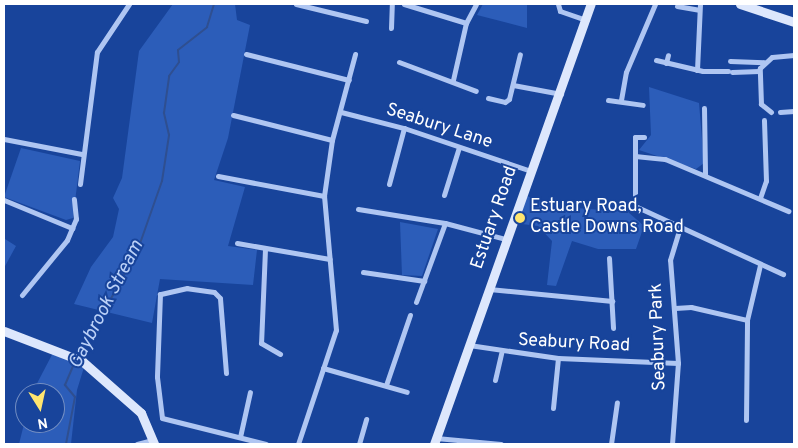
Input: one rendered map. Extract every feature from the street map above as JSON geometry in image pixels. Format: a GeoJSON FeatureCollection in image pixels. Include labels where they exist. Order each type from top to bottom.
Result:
{"type":"FeatureCollection","features":[{"type":"Feature","properties":{"kind":"street"},"geometry":{"type":"LineString","coordinates":[[80,184],[82,154],[97,52],[129,4]]}},
{"type":"Feature","properties":{"kind":"street"},"geometry":{"type":"LineString","coordinates":[[296,4],[366,21]]}},
{"type":"Feature","properties":{"kind":"street"},"geometry":{"type":"LineString","coordinates":[[391,28],[392,4]]}},
{"type":"Feature","properties":{"kind":"street"},"geometry":{"type":"LineString","coordinates":[[404,4],[466,23]]}},
{"type":"Feature","properties":{"kind":"street"},"geometry":{"type":"LineString","coordinates":[[453,80],[466,23],[476,4]]}},
{"type":"Feature","properties":{"kind":"street"},"geometry":{"type":"LineString","coordinates":[[558,4],[560,11],[586,20]]}},
{"type":"Feature","properties":{"kind":"street","name":"Estuary Road"},"geometry":{"type":"LineString","coordinates":[[435,441],[470,345],[528,170],[562,94],[591,4]]}},
{"type":"Feature","properties":{"kind":"street"},"geometry":{"type":"LineString","coordinates":[[621,100],[626,72],[655,4]]}},
{"type":"Feature","properties":{"kind":"street"},"geometry":{"type":"LineString","coordinates":[[697,70],[700,4]]}},
{"type":"Feature","properties":{"kind":"street"},"geometry":{"type":"LineString","coordinates":[[740,4],[794,22]]}},
{"type":"Feature","properties":{"kind":"street"},"geometry":{"type":"LineString","coordinates":[[677,6],[699,10]]}},
{"type":"Feature","properties":{"kind":"street"},"geometry":{"type":"LineString","coordinates":[[246,54],[349,80]]}},
{"type":"Feature","properties":{"kind":"street"},"geometry":{"type":"LineString","coordinates":[[298,444],[336,330],[324,196],[332,140],[341,112],[354,54]]}},
{"type":"Feature","properties":{"kind":"street"},"geometry":{"type":"LineString","coordinates":[[488,98],[505,102],[513,85],[520,54]]}},
{"type":"Feature","properties":{"kind":"street"},"geometry":{"type":"LineString","coordinates":[[666,62],[668,54]]}},
{"type":"Feature","properties":{"kind":"street"},"geometry":{"type":"LineString","coordinates":[[730,61],[764,62],[794,55]]}},
{"type":"Feature","properties":{"kind":"street"},"geometry":{"type":"LineString","coordinates":[[656,60],[697,70],[758,71]]}},
{"type":"Feature","properties":{"kind":"street"},"geometry":{"type":"LineString","coordinates":[[398,62],[453,80],[476,91]]}},
{"type":"Feature","properties":{"kind":"street"},"geometry":{"type":"LineString","coordinates":[[764,62],[758,71],[761,104],[771,112]]}},
{"type":"Feature","properties":{"kind":"street"},"geometry":{"type":"LineString","coordinates":[[513,85],[562,94]]}},
{"type":"Feature","properties":{"kind":"street"},"geometry":{"type":"LineString","coordinates":[[608,100],[621,100],[643,105]]}},
{"type":"Feature","properties":{"kind":"street"},"geometry":{"type":"LineString","coordinates":[[704,108],[705,175]]}},
{"type":"Feature","properties":{"kind":"street"},"geometry":{"type":"LineString","coordinates":[[780,112],[794,111]]}},
{"type":"Feature","properties":{"kind":"street","name":"Seabury Lane"},"geometry":{"type":"LineString","coordinates":[[341,112],[404,128],[528,170]]}},
{"type":"Feature","properties":{"kind":"street"},"geometry":{"type":"LineString","coordinates":[[233,115],[332,140]]}},
{"type":"Feature","properties":{"kind":"street"},"geometry":{"type":"LineString","coordinates":[[760,198],[766,181],[764,120]]}},
{"type":"Feature","properties":{"kind":"street"},"geometry":{"type":"LineString","coordinates":[[389,184],[404,128]]}},
{"type":"Feature","properties":{"kind":"street"},"geometry":{"type":"LineString","coordinates":[[644,137],[635,137],[635,206],[679,230],[782,274]]}},
{"type":"Feature","properties":{"kind":"street"},"geometry":{"type":"LineString","coordinates":[[4,139],[82,154]]}},
{"type":"Feature","properties":{"kind":"street"},"geometry":{"type":"LineString","coordinates":[[444,195],[459,147]]}},
{"type":"Feature","properties":{"kind":"street"},"geometry":{"type":"LineString","coordinates":[[635,156],[665,159],[788,211]]}},
{"type":"Feature","properties":{"kind":"street"},"geometry":{"type":"LineString","coordinates":[[218,176],[324,196]]}},
{"type":"Feature","properties":{"kind":"street"},"geometry":{"type":"LineString","coordinates":[[22,295],[61,250],[72,228],[77,212],[74,199]]}},
{"type":"Feature","properties":{"kind":"street"},"geometry":{"type":"LineString","coordinates":[[4,200],[72,228]]}},
{"type":"Feature","properties":{"kind":"street"},"geometry":{"type":"LineString","coordinates":[[358,209],[445,223],[505,238]]}},
{"type":"Feature","properties":{"kind":"street"},"geometry":{"type":"LineString","coordinates":[[416,302],[445,223]]}},
{"type":"Feature","properties":{"kind":"street","name":"Seabury Park"},"geometry":{"type":"LineString","coordinates":[[672,444],[678,363],[670,260],[679,230]]}},
{"type":"Feature","properties":{"kind":"street"},"geometry":{"type":"LineString","coordinates":[[237,243],[330,259]]}},
{"type":"Feature","properties":{"kind":"street"},"geometry":{"type":"LineString","coordinates":[[265,249],[261,343],[280,354]]}},
{"type":"Feature","properties":{"kind":"street"},"geometry":{"type":"LineString","coordinates":[[609,258],[614,328]]}},
{"type":"Feature","properties":{"kind":"street"},"geometry":{"type":"LineString","coordinates":[[746,420],[747,320],[760,265]]}},
{"type":"Feature","properties":{"kind":"street"},"geometry":{"type":"LineString","coordinates":[[363,272],[424,281]]}},
{"type":"Feature","properties":{"kind":"street"},"geometry":{"type":"LineString","coordinates":[[226,373],[220,298],[214,292],[187,288],[160,294],[157,377],[162,418],[266,444]]}},
{"type":"Feature","properties":{"kind":"street"},"geometry":{"type":"LineString","coordinates":[[488,289],[612,301]]}},
{"type":"Feature","properties":{"kind":"street"},"geometry":{"type":"LineString","coordinates":[[675,308],[691,307],[747,320]]}},
{"type":"Feature","properties":{"kind":"street"},"geometry":{"type":"LineString","coordinates":[[386,385],[410,315]]}},
{"type":"Feature","properties":{"kind":"street"},"geometry":{"type":"LineString","coordinates":[[4,331],[77,359],[141,413],[153,442],[137,444]]}},
{"type":"Feature","properties":{"kind":"street","name":"Seabury Road"},"geometry":{"type":"LineString","coordinates":[[470,345],[501,353],[558,358],[678,363]]}},
{"type":"Feature","properties":{"kind":"street"},"geometry":{"type":"LineString","coordinates":[[496,380],[501,353]]}},
{"type":"Feature","properties":{"kind":"street"},"geometry":{"type":"LineString","coordinates":[[553,408],[558,358]]}},
{"type":"Feature","properties":{"kind":"street"},"geometry":{"type":"LineString","coordinates":[[323,368],[407,392]]}},
{"type":"Feature","properties":{"kind":"street"},"geometry":{"type":"LineString","coordinates":[[240,437],[250,392]]}},
{"type":"Feature","properties":{"kind":"street"},"geometry":{"type":"LineString","coordinates":[[611,444],[617,402]]}},
{"type":"Feature","properties":{"kind":"street"},"geometry":{"type":"LineString","coordinates":[[359,444],[366,419]]}},
{"type":"Feature","properties":{"kind":"street"},"geometry":{"type":"LineString","coordinates":[[435,441],[501,444]]}},
{"type":"Feature","properties":{"kind":"shaded area"},"geometry":{"type":"Polygon","coordinates":[[[173,4],[235,4],[237,20],[250,25],[228,138],[214,180],[245,187],[228,246],[257,250],[253,285],[160,279],[152,323],[74,304],[91,267],[113,237],[119,209],[113,198],[122,178],[139,51],[173,4]]]}},
{"type":"Feature","properties":{"kind":"shaded area"},"geometry":{"type":"Polygon","coordinates":[[[483,4],[527,5],[527,28],[477,15],[483,4]]]}},
{"type":"Feature","properties":{"kind":"shaded area"},"geometry":{"type":"Polygon","coordinates":[[[649,87],[699,103],[704,163],[696,169],[639,150],[651,135],[649,87]]]}},
{"type":"Feature","properties":{"kind":"shaded area"},"geometry":{"type":"Polygon","coordinates":[[[21,148],[80,161],[73,218],[66,220],[4,197],[21,148]]]}},
{"type":"Feature","properties":{"kind":"shaded area"},"geometry":{"type":"Polygon","coordinates":[[[523,195],[563,207],[628,212],[644,226],[636,249],[598,249],[572,241],[556,286],[547,285],[552,241],[538,226],[514,223],[523,195]]]}},
{"type":"Feature","properties":{"kind":"shaded area"},"geometry":{"type":"Polygon","coordinates":[[[400,222],[438,229],[422,276],[402,275],[400,222]]]}},
{"type":"Feature","properties":{"kind":"shaded area"},"geometry":{"type":"Polygon","coordinates":[[[5,239],[16,246],[4,268],[4,243],[5,239]]]}},
{"type":"Feature","properties":{"kind":"shaded area"},"geometry":{"type":"Polygon","coordinates":[[[55,349],[85,364],[77,390],[71,444],[19,444],[22,433],[65,433],[65,383],[37,383],[55,349]]]}},
{"type":"Feature","properties":{"kind":"waterway","name":"Gaybrook Stream"},"geometry":{"type":"LineString","coordinates":[[79,356],[137,252],[162,181],[169,135],[164,113],[169,76],[179,62],[178,50],[207,27],[214,4]]}},
{"type":"Feature","properties":{"kind":"waterway","name":"Gaybrook Stream"},"geometry":{"type":"LineString","coordinates":[[66,444],[75,397],[65,385],[75,362]]}},
{"type":"Feature","properties":{"kind":"place","name":"Estuary Road, Castle Downs Road"},"geometry":{"type":"Point","coordinates":[520,218]}}]}
